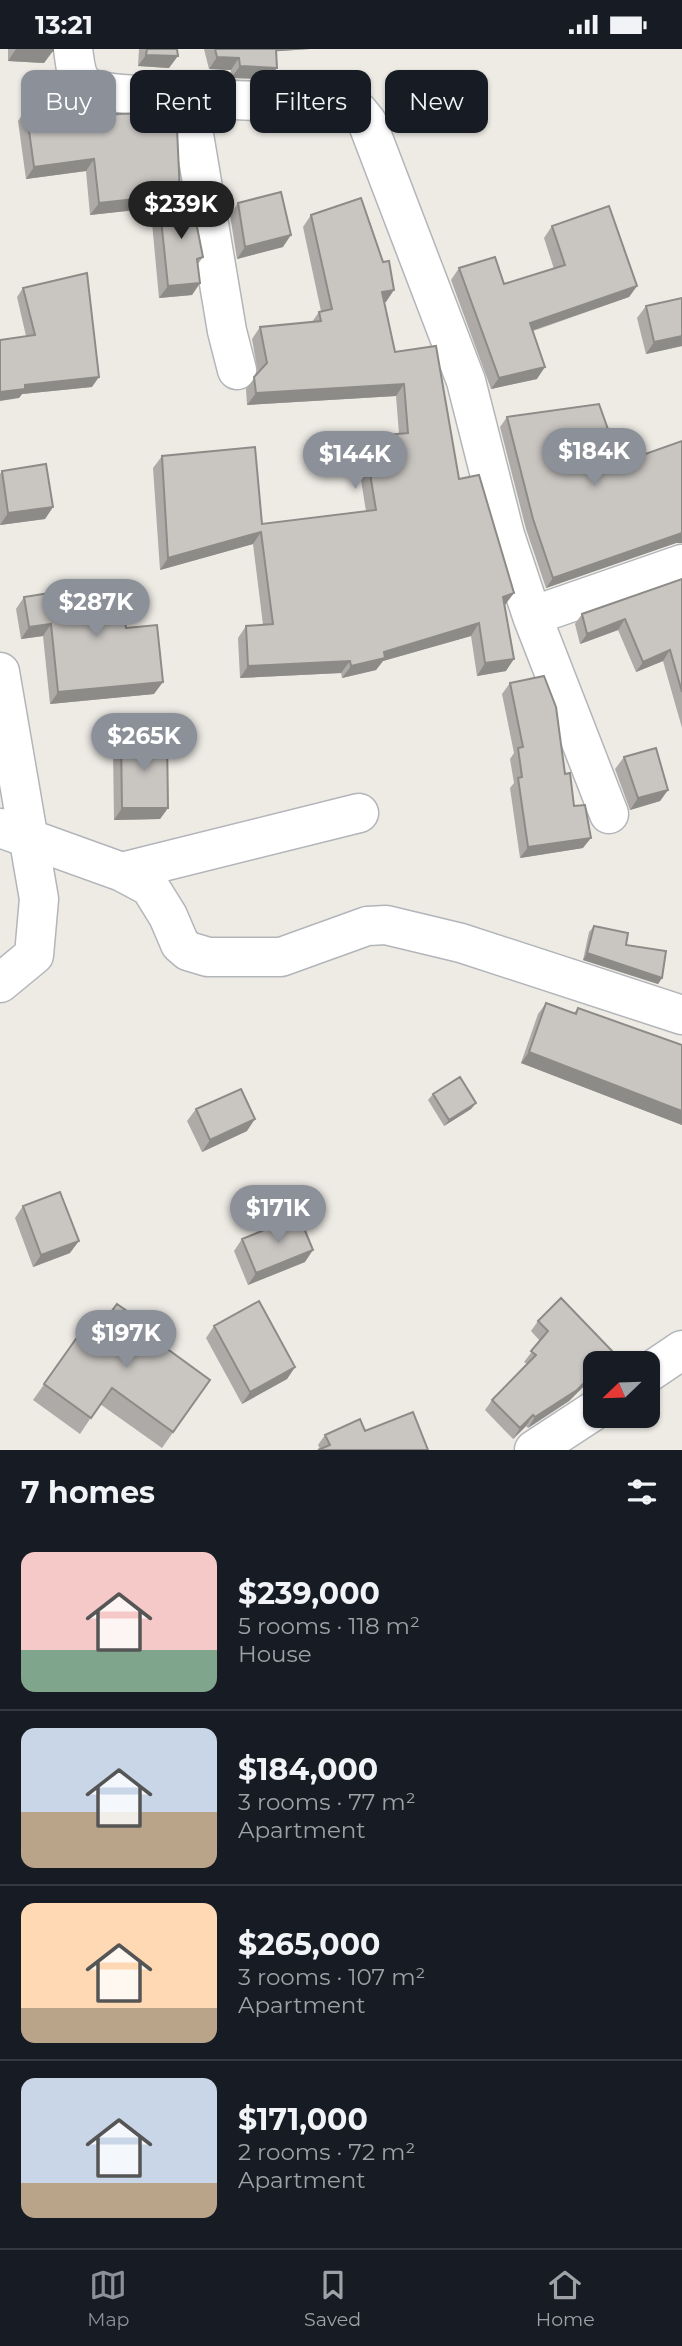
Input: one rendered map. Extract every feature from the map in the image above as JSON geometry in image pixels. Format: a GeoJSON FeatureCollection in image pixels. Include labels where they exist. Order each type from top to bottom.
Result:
{"type":"FeatureCollection","features":[{"type":"Feature","properties":{"kind":"street"},"geometry":{"type":"LineString","coordinates":[[73,49],[78,76],[91,89],[130,93]]}},
{"type":"Feature","properties":{"kind":"street"},"geometry":{"type":"LineString","coordinates":[[236,101],[333,104],[358,111],[367,122],[470,392],[492,491],[532,616],[609,814]]}},
{"type":"Feature","properties":{"kind":"street"},"geometry":{"type":"LineString","coordinates":[[194,133],[227,331],[237,370]]}},
{"type":"Feature","properties":{"kind":"street"},"geometry":{"type":"LineString","coordinates":[[532,616],[682,564]]}},
{"type":"Feature","properties":{"kind":"street"},"geometry":{"type":"LineString","coordinates":[[0,673],[15,834],[39,899],[34,955],[0,983]]}},
{"type":"Feature","properties":{"kind":"street"},"geometry":{"type":"LineString","coordinates":[[122,872],[359,813]]}},
{"type":"Feature","properties":{"kind":"street"},"geometry":{"type":"LineString","coordinates":[[15,834],[122,872],[150,887],[169,916],[180,944],[188,951],[208,957],[281,957],[367,926],[386,925],[461,943],[682,1015]]}},
{"type":"Feature","properties":{"kind":"street"},"geometry":{"type":"LineString","coordinates":[[660,1365],[682,1350]]}},
{"type":"Feature","properties":{"kind":"street"},"geometry":{"type":"LineString","coordinates":[[534,1450],[583,1418]]}},
{"type":"Feature","properties":{"kind":"building"},"geometry":{"type":"Polygon","coordinates":[[[16,49],[53,49],[53,51],[16,49]]]}},
{"type":"Feature","properties":{"kind":"building"},"geometry":{"type":"Polygon","coordinates":[[[147,49],[177,49],[178,56],[146,55],[147,49]]]}},
{"type":"Feature","properties":{"kind":"building"},"geometry":{"type":"Polygon","coordinates":[[[215,49],[276,49],[277,68],[240,66],[239,58],[217,57],[215,49]]]}},
{"type":"Feature","properties":{"kind":"building"},"geometry":{"type":"Polygon","coordinates":[[[116,114],[130,114],[130,133],[177,133],[180,194],[99,203],[94,159],[34,167],[29,133],[116,133],[116,114]]]}},
{"type":"Feature","properties":{"kind":"building"},"geometry":{"type":"Polygon","coordinates":[[[281,192],[291,235],[245,247],[238,203],[281,192]]]}},
{"type":"Feature","properties":{"kind":"building"},"geometry":{"type":"Polygon","coordinates":[[[191,197],[203,257],[197,259],[200,283],[168,286],[159,200],[191,197]]]}},
{"type":"Feature","properties":{"kind":"building"},"geometry":{"type":"Polygon","coordinates":[[[361,198],[383,262],[389,261],[394,290],[382,292],[395,352],[436,346],[459,479],[479,475],[514,593],[503,597],[514,659],[485,663],[479,623],[384,652],[385,658],[351,666],[350,661],[248,666],[246,626],[273,624],[261,532],[168,558],[162,456],[255,447],[262,524],[376,510],[364,437],[408,433],[404,384],[256,393],[254,377],[267,363],[260,327],[321,321],[319,312],[332,309],[311,215],[361,198]]]}},
{"type":"Feature","properties":{"kind":"building"},"geometry":{"type":"Polygon","coordinates":[[[609,206],[637,286],[530,323],[545,367],[499,378],[459,268],[495,257],[504,284],[565,265],[552,226],[609,206]]]}},
{"type":"Feature","properties":{"kind":"building"},"geometry":{"type":"Polygon","coordinates":[[[87,273],[99,377],[25,385],[25,389],[0,392],[0,340],[35,335],[23,288],[87,273]]]}},
{"type":"Feature","properties":{"kind":"building"},"geometry":{"type":"Polygon","coordinates":[[[682,298],[682,336],[654,342],[646,306],[682,298]]]}},
{"type":"Feature","properties":{"kind":"building"},"geometry":{"type":"Polygon","coordinates":[[[599,404],[620,463],[682,441],[682,533],[553,578],[533,519],[507,417],[599,404]]]}},
{"type":"Feature","properties":{"kind":"building"},"geometry":{"type":"Polygon","coordinates":[[[46,464],[53,507],[8,513],[2,471],[46,464]]]}},
{"type":"Feature","properties":{"kind":"building"},"geometry":{"type":"Polygon","coordinates":[[[682,579],[682,692],[670,650],[643,662],[625,619],[587,634],[582,614],[682,579]]]}},
{"type":"Feature","properties":{"kind":"building"},"geometry":{"type":"Polygon","coordinates":[[[119,582],[126,628],[157,625],[163,682],[58,692],[51,624],[29,627],[24,597],[119,582]]]}},
{"type":"Feature","properties":{"kind":"building"},"geometry":{"type":"Polygon","coordinates":[[[544,676],[556,707],[565,774],[570,773],[574,806],[585,805],[591,838],[528,847],[518,778],[522,777],[518,748],[523,747],[510,683],[544,676]]]}},
{"type":"Feature","properties":{"kind":"building"},"geometry":{"type":"Polygon","coordinates":[[[121,737],[167,737],[168,808],[122,808],[121,737]]]}},
{"type":"Feature","properties":{"kind":"building"},"geometry":{"type":"Polygon","coordinates":[[[656,748],[668,790],[638,798],[624,757],[656,748]]]}},
{"type":"Feature","properties":{"kind":"building"},"geometry":{"type":"Polygon","coordinates":[[[594,926],[628,933],[626,945],[666,951],[662,978],[587,953],[594,926]]]}},
{"type":"Feature","properties":{"kind":"building"},"geometry":{"type":"Polygon","coordinates":[[[546,1003],[576,1014],[578,1008],[682,1045],[682,1111],[529,1052],[546,1003]]]}},
{"type":"Feature","properties":{"kind":"building"},"geometry":{"type":"Polygon","coordinates":[[[460,1077],[476,1103],[449,1120],[433,1094],[460,1077]]]}},
{"type":"Feature","properties":{"kind":"building"},"geometry":{"type":"Polygon","coordinates":[[[241,1089],[255,1119],[210,1140],[196,1109],[241,1089]]]}},
{"type":"Feature","properties":{"kind":"building"},"geometry":{"type":"Polygon","coordinates":[[[60,1192],[79,1241],[41,1255],[23,1206],[60,1192]]]}},
{"type":"Feature","properties":{"kind":"building"},"geometry":{"type":"Polygon","coordinates":[[[299,1216],[313,1250],[256,1273],[242,1239],[299,1216]]]}},
{"type":"Feature","properties":{"kind":"building"},"geometry":{"type":"Polygon","coordinates":[[[561,1298],[612,1351],[583,1351],[583,1384],[535,1417],[533,1415],[520,1428],[492,1400],[536,1355],[531,1351],[548,1331],[538,1321],[561,1298]]]}},
{"type":"Feature","properties":{"kind":"building"},"geometry":{"type":"Polygon","coordinates":[[[259,1301],[295,1367],[250,1392],[214,1326],[259,1301]]]}},
{"type":"Feature","properties":{"kind":"building"},"geometry":{"type":"Polygon","coordinates":[[[117,1304],[144,1323],[140,1329],[210,1380],[173,1432],[112,1388],[91,1418],[44,1384],[95,1312],[106,1319],[117,1304]]]}},
{"type":"Feature","properties":{"kind":"building"},"geometry":{"type":"Polygon","coordinates":[[[413,1412],[428,1450],[318,1450],[330,1445],[325,1435],[360,1419],[365,1431],[413,1412]]]}}]}
